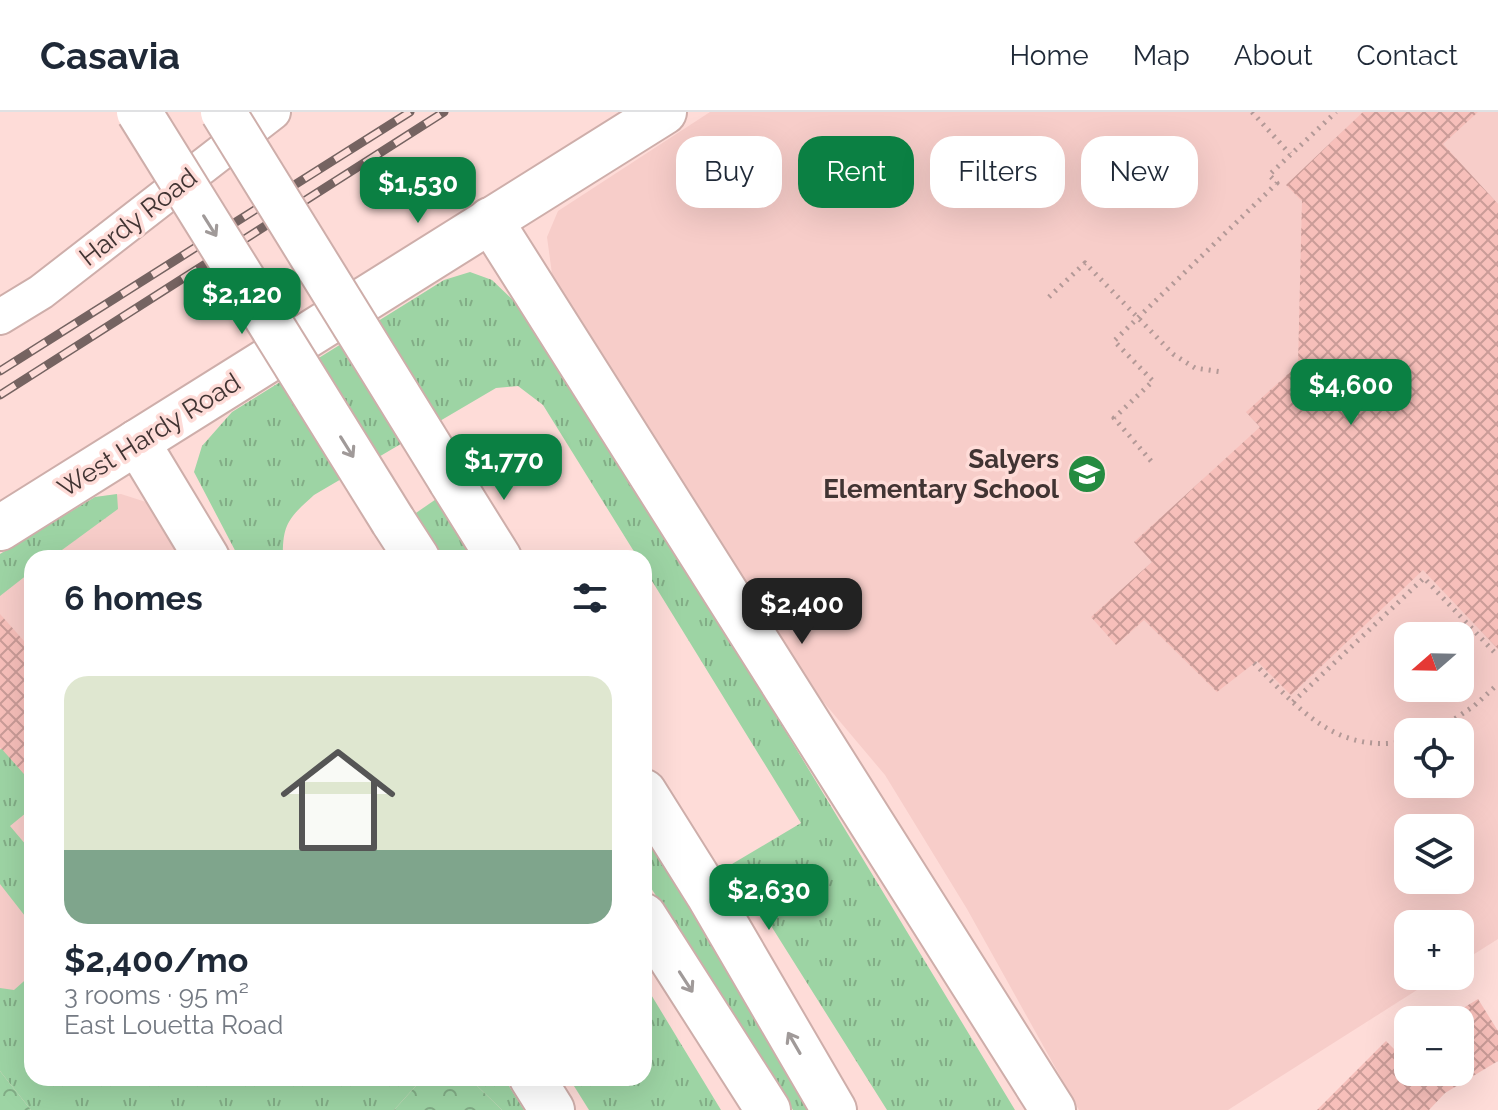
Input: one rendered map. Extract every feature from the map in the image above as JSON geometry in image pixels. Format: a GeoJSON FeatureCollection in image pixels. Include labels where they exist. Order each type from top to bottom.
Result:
{"type":"FeatureCollection","features":[{"type":"Feature","properties":{"kind":"main road"},"geometry":{"type":"LineString","coordinates":[[139,112],[412,550]]}},
{"type":"Feature","properties":{"kind":"main road"},"geometry":{"type":"LineString","coordinates":[[223,112],[494,550]]}},
{"type":"Feature","properties":{"kind":"main road","name":"West Hardy Road"},"geometry":{"type":"LineString","coordinates":[[0,528],[664,112]]}},
{"type":"Feature","properties":{"kind":"main road"},"geometry":{"type":"LineString","coordinates":[[490,220],[1053,1110]]}},
{"type":"Feature","properties":{"kind":"main road"},"geometry":{"type":"LineString","coordinates":[[137,442],[202,550]]}},
{"type":"Feature","properties":{"kind":"main road"},"geometry":{"type":"LineString","coordinates":[[652,805],[834,1110]]}},
{"type":"Feature","properties":{"kind":"main road"},"geometry":{"type":"LineString","coordinates":[[652,929],[768,1110]]}},
{"type":"Feature","properties":{"kind":"main road"},"geometry":{"type":"LineString","coordinates":[[537,1086],[552,1110]]}},
{"type":"Feature","properties":{"kind":"street","name":"Hardy Road"},"geometry":{"type":"LineString","coordinates":[[0,317],[41,292],[273,112]]}},
{"type":"Feature","properties":{"kind":"path"},"geometry":{"type":"LineString","coordinates":[[1252,112],[1290,154]]}},
{"type":"Feature","properties":{"kind":"path"},"geometry":{"type":"LineString","coordinates":[[1151,461],[1114,418],[1153,381],[1114,341],[1277,183],[1269,175],[1336,112]]}},
{"type":"Feature","properties":{"kind":"path"},"geometry":{"type":"LineString","coordinates":[[1049,297],[1085,263],[1137,319],[1184,362],[1195,368],[1222,372]]}},
{"type":"Feature","properties":{"kind":"path"},"geometry":{"type":"LineString","coordinates":[[1293,702],[1424,578],[1498,656]]}},
{"type":"Feature","properties":{"kind":"path"},"geometry":{"type":"LineString","coordinates":[[1254,663],[1318,725],[1346,737],[1374,742],[1394,741]]}},
{"type":"Feature","properties":{"kind":"path"},"geometry":{"type":"LineString","coordinates":[[1458,718],[1498,684]]}},
{"type":"Feature","properties":{"kind":"shaded area","name":"Salyers Elementary School"},"geometry":{"type":"Polygon","coordinates":[[[710,112],[1498,112],[1498,939],[1474,954],[1474,910],[1394,910],[1394,990],[1417,990],[1228,1110],[1079,1110],[967,909],[885,775],[804,679],[552,274],[547,237],[558,211],[710,112]]]}},
{"type":"Feature","properties":{"kind":"shaded area"},"geometry":{"type":"Polygon","coordinates":[[[121,494],[146,502],[166,521],[185,550],[24,550],[24,1086],[31,1086],[31,1110],[0,1071],[0,554],[95,497],[121,494]]]}},
{"type":"Feature","properties":{"kind":"green space"},"geometry":{"type":"Polygon","coordinates":[[[470,272],[492,280],[514,301],[763,694],[1015,1110],[887,1110],[732,864],[801,823],[652,581],[652,550],[633,550],[543,405],[518,386],[496,388],[314,495],[289,522],[283,550],[235,550],[194,472],[202,446],[232,412],[444,280],[470,272]]]}},
{"type":"Feature","properties":{"kind":"green space"},"geometry":{"type":"Polygon","coordinates":[[[117,494],[118,509],[62,550],[24,550],[24,577],[0,596],[0,554],[95,497],[117,494]]]}},
{"type":"Feature","properties":{"kind":"green space"},"geometry":{"type":"Polygon","coordinates":[[[442,495],[475,550],[436,550],[413,515],[442,495]]]}},
{"type":"Feature","properties":{"kind":"green space"},"geometry":{"type":"Polygon","coordinates":[[[2,748],[24,774],[24,815],[10,826],[24,843],[24,915],[0,884],[2,748]]]}},
{"type":"Feature","properties":{"kind":"green space"},"geometry":{"type":"Polygon","coordinates":[[[652,842],[814,1110],[793,1110],[652,890],[652,842]]]}},
{"type":"Feature","properties":{"kind":"green space"},"geometry":{"type":"Polygon","coordinates":[[[24,981],[24,1086],[416,1086],[394,1110],[31,1110],[0,1071],[0,988],[14,990],[24,981]]]}},
{"type":"Feature","properties":{"kind":"green space"},"geometry":{"type":"Polygon","coordinates":[[[652,996],[721,1110],[589,1110],[574,1086],[652,1086],[652,996]]]}},
{"type":"Feature","properties":{"kind":"green space"},"geometry":{"type":"Polygon","coordinates":[[[0,1071],[31,1110],[0,1110],[0,1071]]]}},
{"type":"Feature","properties":{"kind":"green space"},"geometry":{"type":"Polygon","coordinates":[[[416,1086],[477,1086],[502,1110],[394,1110],[416,1086]]]}},
{"type":"Feature","properties":{"kind":"green space"},"geometry":{"type":"Polygon","coordinates":[[[477,1086],[509,1086],[524,1110],[502,1110],[477,1086]]]}},
{"type":"Feature","properties":{"kind":"building"},"geometry":{"type":"Polygon","coordinates":[[[1363,112],[1478,112],[1443,144],[1498,204],[1498,649],[1423,570],[1291,695],[1257,661],[1217,692],[1144,620],[1116,645],[1091,617],[1152,562],[1134,542],[1260,427],[1246,412],[1298,365],[1302,201],[1286,185],[1363,112]]]}},
{"type":"Feature","properties":{"kind":"building"},"geometry":{"type":"Polygon","coordinates":[[[0,614],[24,641],[24,774],[0,747],[0,614]]]}},
{"type":"Feature","properties":{"kind":"building"},"geometry":{"type":"Polygon","coordinates":[[[1478,999],[1498,1031],[1498,1061],[1474,1075],[1474,1006],[1467,1006],[1478,999]]]}},
{"type":"Feature","properties":{"kind":"building"},"geometry":{"type":"Polygon","coordinates":[[[1386,1041],[1394,1049],[1394,1086],[1457,1086],[1429,1110],[1317,1110],[1386,1041]]]}},
{"type":"Feature","properties":{"kind":"railway"},"geometry":{"type":"LineString","coordinates":[[0,371],[410,112]]}},
{"type":"Feature","properties":{"kind":"railway"},"geometry":{"type":"LineString","coordinates":[[0,395],[444,112]]}},
{"type":"Feature","properties":{"kind":"place","name":"Salyers Elementary School"},"geometry":{"type":"Point","coordinates":[1087,474]}}]}
